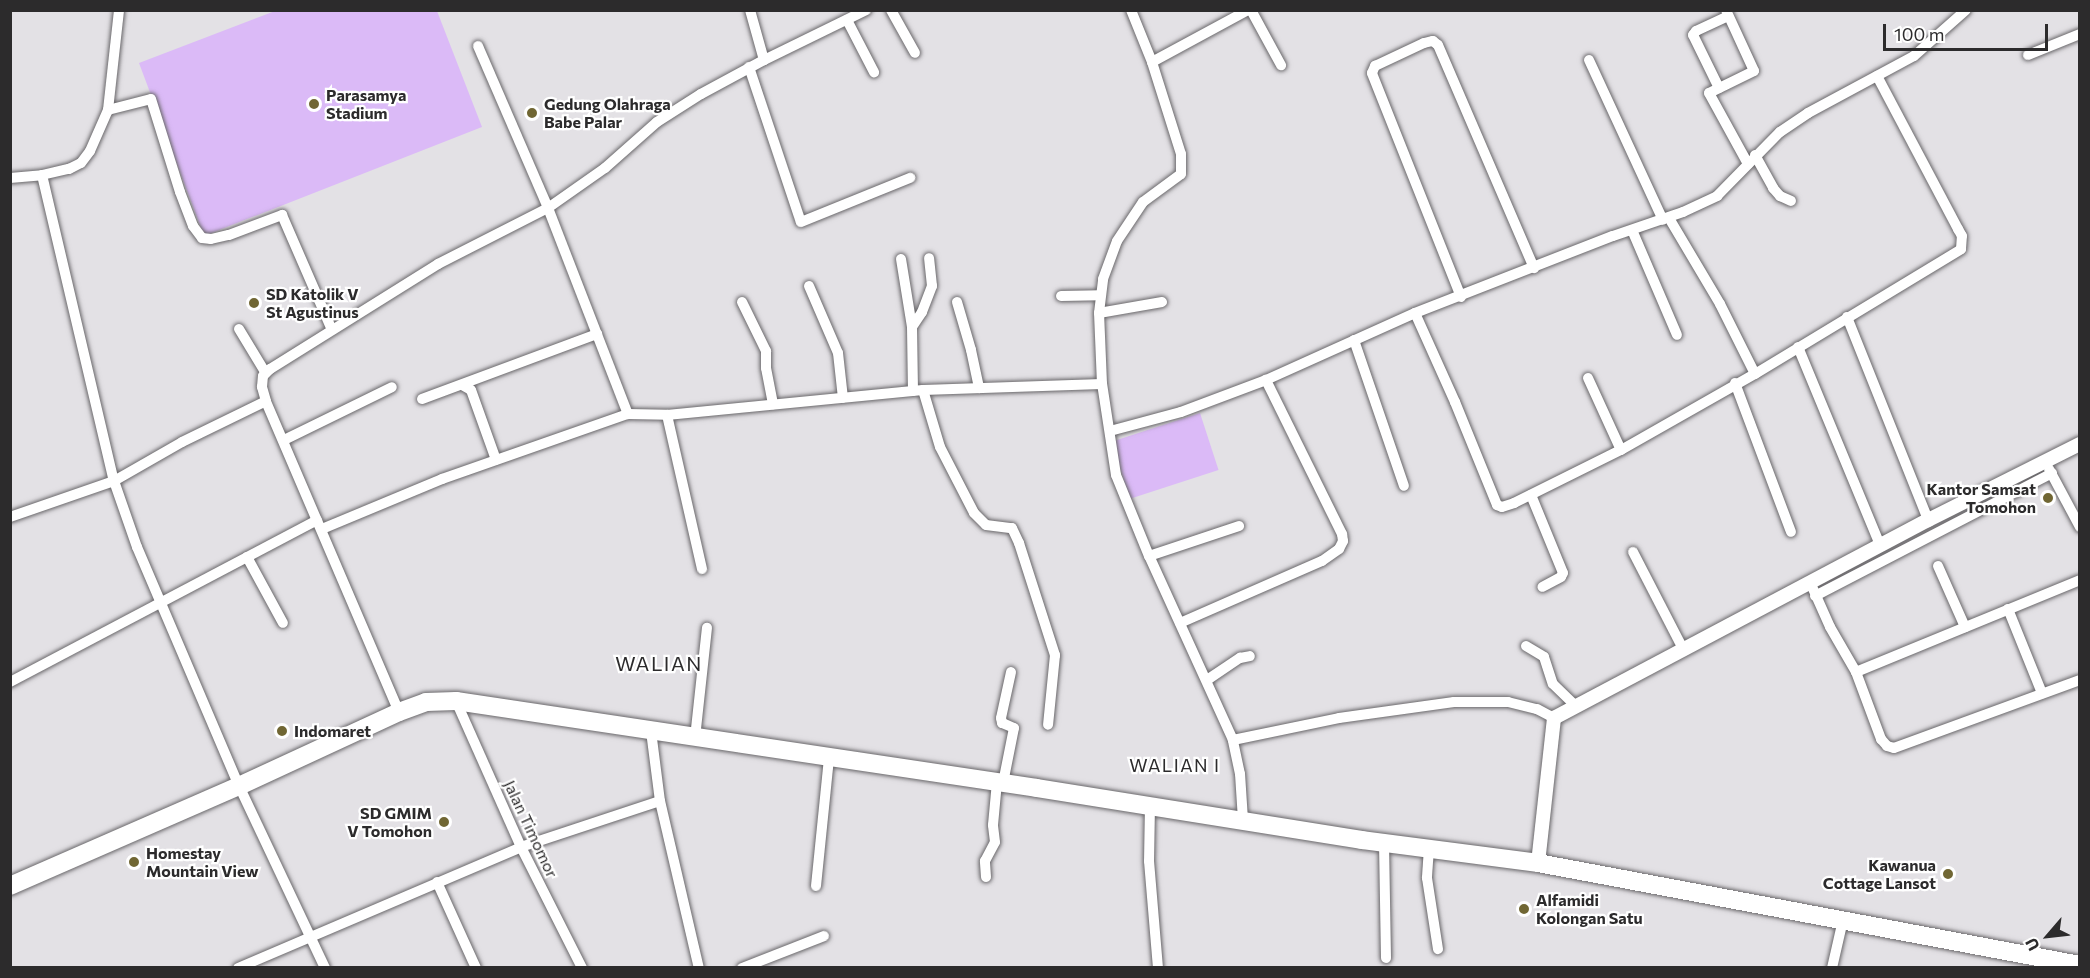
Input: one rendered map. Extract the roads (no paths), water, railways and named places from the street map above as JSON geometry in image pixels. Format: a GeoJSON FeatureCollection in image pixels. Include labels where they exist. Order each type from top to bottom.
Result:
{"type":"FeatureCollection","features":[{"type":"Feature","properties":{"kind":"highway"},"geometry":{"type":"LineString","coordinates":[[10,886],[239,786],[399,712],[426,702],[456,701],[1000,782],[1384,843],[1538,863],[2079,965]]}},
{"type":"Feature","properties":{"kind":"street"},"geometry":{"type":"LineString","coordinates":[[10,178],[42,176],[81,163],[90,152],[108,110],[119,10]]}},
{"type":"Feature","properties":{"kind":"street"},"geometry":{"type":"LineString","coordinates":[[750,10],[764,60]]}},
{"type":"Feature","properties":{"kind":"street"},"geometry":{"type":"LineString","coordinates":[[399,712],[266,401],[261,382],[265,372],[438,264],[548,208],[605,168],[657,122],[749,68],[866,10]]}},
{"type":"Feature","properties":{"kind":"street"},"geometry":{"type":"LineString","coordinates":[[891,10],[915,53]]}},
{"type":"Feature","properties":{"kind":"street"},"geometry":{"type":"LineString","coordinates":[[1131,10],[1152,62],[1181,154],[1181,174],[1151,195],[1134,214],[1107,264],[1100,295],[1099,313],[1102,384],[1116,475],[1149,556],[1233,740],[1243,820]]}},
{"type":"Feature","properties":{"kind":"street"},"geometry":{"type":"LineString","coordinates":[[1152,62],[1250,10],[1281,65]]}},
{"type":"Feature","properties":{"kind":"street"},"geometry":{"type":"LineString","coordinates":[[1110,431],[1181,412],[1266,380],[1415,313],[1666,219],[1717,196],[1780,132],[1808,113],[1914,56],[1966,10]]}},
{"type":"Feature","properties":{"kind":"street"},"geometry":{"type":"LineString","coordinates":[[1719,88],[1693,35],[1727,13],[1754,71],[1709,93],[1748,164]]}},
{"type":"Feature","properties":{"kind":"street"},"geometry":{"type":"LineString","coordinates":[[847,20],[874,72]]}},
{"type":"Feature","properties":{"kind":"street"},"geometry":{"type":"LineString","coordinates":[[2028,55],[2079,34]]}},
{"type":"Feature","properties":{"kind":"street"},"geometry":{"type":"LineString","coordinates":[[1461,297],[1372,73],[1375,66],[1424,43],[1433,41],[1438,45],[1534,268]]}},
{"type":"Feature","properties":{"kind":"street"},"geometry":{"type":"LineString","coordinates":[[478,46],[548,208],[628,414]]}},
{"type":"Feature","properties":{"kind":"street"},"geometry":{"type":"LineString","coordinates":[[1589,60],[1666,219],[1720,304],[1755,374]]}},
{"type":"Feature","properties":{"kind":"street"},"geometry":{"type":"LineString","coordinates":[[749,68],[801,222],[910,178]]}},
{"type":"Feature","properties":{"kind":"street"},"geometry":{"type":"LineString","coordinates":[[1415,313],[1455,402],[1497,505],[1506,506],[1531,495],[1621,450],[1735,383],[1755,374],[1847,317],[1953,256],[1962,244],[1958,229],[1877,75]]}},
{"type":"Feature","properties":{"kind":"street"},"geometry":{"type":"LineString","coordinates":[[108,110],[151,99],[180,192],[193,226],[202,238],[211,239],[229,235],[282,215],[332,330]]}},
{"type":"Feature","properties":{"kind":"street"},"geometry":{"type":"LineString","coordinates":[[1755,155],[1773,188],[1780,196],[1791,201]]}},
{"type":"Feature","properties":{"kind":"street"},"geometry":{"type":"LineString","coordinates":[[42,176],[114,481],[137,547],[239,786],[325,968]]}},
{"type":"Feature","properties":{"kind":"street"},"geometry":{"type":"LineString","coordinates":[[1632,230],[1677,335]]}},
{"type":"Feature","properties":{"kind":"street"},"geometry":{"type":"LineString","coordinates":[[912,327],[922,312],[932,286],[929,258]]}},
{"type":"Feature","properties":{"kind":"street"},"geometry":{"type":"LineString","coordinates":[[901,259],[912,327],[918,391],[940,447],[974,513],[986,525],[1012,528],[1019,543],[1055,655],[1048,725]]}},
{"type":"Feature","properties":{"kind":"street"},"geometry":{"type":"LineString","coordinates":[[809,286],[838,353],[843,398]]}},
{"type":"Feature","properties":{"kind":"street"},"geometry":{"type":"LineString","coordinates":[[1061,296],[1100,295]]}},
{"type":"Feature","properties":{"kind":"street"},"geometry":{"type":"LineString","coordinates":[[742,302],[766,351],[766,368],[773,404]]}},
{"type":"Feature","properties":{"kind":"street"},"geometry":{"type":"LineString","coordinates":[[957,302],[972,350],[979,388]]}},
{"type":"Feature","properties":{"kind":"street"},"geometry":{"type":"LineString","coordinates":[[1099,313],[1162,302]]}},
{"type":"Feature","properties":{"kind":"street"},"geometry":{"type":"LineString","coordinates":[[1847,317],[1928,520]]}},
{"type":"Feature","properties":{"kind":"street"},"geometry":{"type":"LineString","coordinates":[[239,328],[265,372]]}},
{"type":"Feature","properties":{"kind":"street"},"geometry":{"type":"LineString","coordinates":[[422,399],[597,334]]}},
{"type":"Feature","properties":{"kind":"street"},"geometry":{"type":"LineString","coordinates":[[1354,340],[1404,486]]}},
{"type":"Feature","properties":{"kind":"street"},"geometry":{"type":"LineString","coordinates":[[1798,347],[1880,545]]}},
{"type":"Feature","properties":{"kind":"street"},"geometry":{"type":"LineString","coordinates":[[1588,378],[1621,450]]}},
{"type":"Feature","properties":{"kind":"street"},"geometry":{"type":"LineString","coordinates":[[1180,623],[1322,561],[1339,549],[1343,541],[1342,534],[1266,380]]}},
{"type":"Feature","properties":{"kind":"street"},"geometry":{"type":"LineString","coordinates":[[1735,383],[1791,532]]}},
{"type":"Feature","properties":{"kind":"street"},"geometry":{"type":"LineString","coordinates":[[10,682],[247,557],[320,525],[442,479],[628,414],[667,415],[918,391],[1102,384]]}},
{"type":"Feature","properties":{"kind":"street"},"geometry":{"type":"LineString","coordinates":[[462,385],[471,390],[496,460]]}},
{"type":"Feature","properties":{"kind":"street"},"geometry":{"type":"LineString","coordinates":[[284,440],[392,387]]}},
{"type":"Feature","properties":{"kind":"street"},"geometry":{"type":"LineString","coordinates":[[10,517],[114,481],[182,442],[266,401]]}},
{"type":"Feature","properties":{"kind":"street"},"geometry":{"type":"LineString","coordinates":[[667,415],[702,569]]}},
{"type":"Feature","properties":{"kind":"street"},"geometry":{"type":"LineString","coordinates":[[1554,718],[1880,545],[2079,444]]}},
{"type":"Feature","properties":{"kind":"street"},"geometry":{"type":"LineString","coordinates":[[2045,461],[2079,527]]}},
{"type":"Feature","properties":{"kind":"street"},"geometry":{"type":"LineString","coordinates":[[1815,596],[2052,473]]}},
{"type":"Feature","properties":{"kind":"street"},"geometry":{"type":"LineString","coordinates":[[1531,495],[1563,573],[1562,577],[1542,587]]}},
{"type":"Feature","properties":{"kind":"street"},"geometry":{"type":"LineString","coordinates":[[1149,556],[1239,526]]}},
{"type":"Feature","properties":{"kind":"street"},"geometry":{"type":"LineString","coordinates":[[1633,552],[1683,649]]}},
{"type":"Feature","properties":{"kind":"street"},"geometry":{"type":"LineString","coordinates":[[247,557],[283,623]]}},
{"type":"Feature","properties":{"kind":"street"},"geometry":{"type":"LineString","coordinates":[[1938,566],[1965,627]]}},
{"type":"Feature","properties":{"kind":"street"},"geometry":{"type":"LineString","coordinates":[[1856,672],[2079,580]]}},
{"type":"Feature","properties":{"kind":"street"},"geometry":{"type":"LineString","coordinates":[[1810,582],[1815,596],[1856,672],[1881,739],[1887,746],[1893,748],[2079,680]]}},
{"type":"Feature","properties":{"kind":"street"},"geometry":{"type":"LineString","coordinates":[[2008,609],[2042,693]]}},
{"type":"Feature","properties":{"kind":"street"},"geometry":{"type":"LineString","coordinates":[[695,738],[707,628]]}},
{"type":"Feature","properties":{"kind":"street"},"geometry":{"type":"LineString","coordinates":[[1526,646],[1544,657],[1553,684],[1576,706]]}},
{"type":"Feature","properties":{"kind":"street"},"geometry":{"type":"LineString","coordinates":[[1207,680],[1240,658],[1250,656]]}},
{"type":"Feature","properties":{"kind":"street"},"geometry":{"type":"LineString","coordinates":[[986,877],[985,861],[995,842],[993,825],[1000,782],[1014,730],[1013,726],[1002,723],[1001,718],[1011,672]]}},
{"type":"Feature","properties":{"kind":"street","name":"Jalan Timomor"},"geometry":{"type":"LineString","coordinates":[[456,701],[521,847],[582,968]]}},
{"type":"Feature","properties":{"kind":"street"},"geometry":{"type":"LineString","coordinates":[[1233,740],[1339,718],[1454,702],[1508,702],[1537,709],[1554,718]]}},
{"type":"Feature","properties":{"kind":"street"},"geometry":{"type":"LineString","coordinates":[[1538,863],[1554,718]]}},
{"type":"Feature","properties":{"kind":"street"},"geometry":{"type":"LineString","coordinates":[[651,731],[660,801],[699,968]]}},
{"type":"Feature","properties":{"kind":"street"},"geometry":{"type":"LineString","coordinates":[[816,886],[829,757]]}},
{"type":"Feature","properties":{"kind":"street"},"geometry":{"type":"LineString","coordinates":[[238,968],[309,935],[521,847],[660,801]]}},
{"type":"Feature","properties":{"kind":"street"},"geometry":{"type":"LineString","coordinates":[[1150,805],[1149,861],[1158,968]]}},
{"type":"Feature","properties":{"kind":"street"},"geometry":{"type":"LineString","coordinates":[[1384,843],[1386,958]]}},
{"type":"Feature","properties":{"kind":"street"},"geometry":{"type":"LineString","coordinates":[[1429,848],[1428,887],[1438,949]]}},
{"type":"Feature","properties":{"kind":"street"},"geometry":{"type":"LineString","coordinates":[[437,882],[476,968]]}},
{"type":"Feature","properties":{"kind":"street"},"geometry":{"type":"LineString","coordinates":[[1832,968],[1843,920]]}},
{"type":"Feature","properties":{"kind":"street"},"geometry":{"type":"LineString","coordinates":[[742,968],[824,936]]}},
{"type":"Feature","properties":{"kind":"place","name":"Parasamya Stadium"},"geometry":{"type":"Point","coordinates":[314,104]}},
{"type":"Feature","properties":{"kind":"place","name":"Gedung Olahraga Babe Palar"},"geometry":{"type":"Point","coordinates":[532,113]}},
{"type":"Feature","properties":{"kind":"place","name":"SD Katolik V St Agustinus"},"geometry":{"type":"Point","coordinates":[254,303]}},
{"type":"Feature","properties":{"kind":"place","name":"Kantor Samsat Tomohon"},"geometry":{"type":"Point","coordinates":[2048,498]}},
{"type":"Feature","properties":{"kind":"place","name":"Indomaret"},"geometry":{"type":"Point","coordinates":[282,731]}},
{"type":"Feature","properties":{"kind":"place","name":"SD GMIM V Tomohon"},"geometry":{"type":"Point","coordinates":[444,822]}},
{"type":"Feature","properties":{"kind":"place","name":"Homestay Mountain View"},"geometry":{"type":"Point","coordinates":[134,862]}},
{"type":"Feature","properties":{"kind":"place","name":"Kawanua Cottage Lansot"},"geometry":{"type":"Point","coordinates":[1948,874]}},
{"type":"Feature","properties":{"kind":"place","name":"Alfamidi Kolongan Satu"},"geometry":{"type":"Point","coordinates":[1524,909]}},
{"type":"Feature","properties":{"kind":"district","name":"WALIAN"},"geometry":{"type":"Point","coordinates":[659,663]}},
{"type":"Feature","properties":{"kind":"district","name":"WALIAN I"},"geometry":{"type":"Point","coordinates":[1175,765]}}]}
